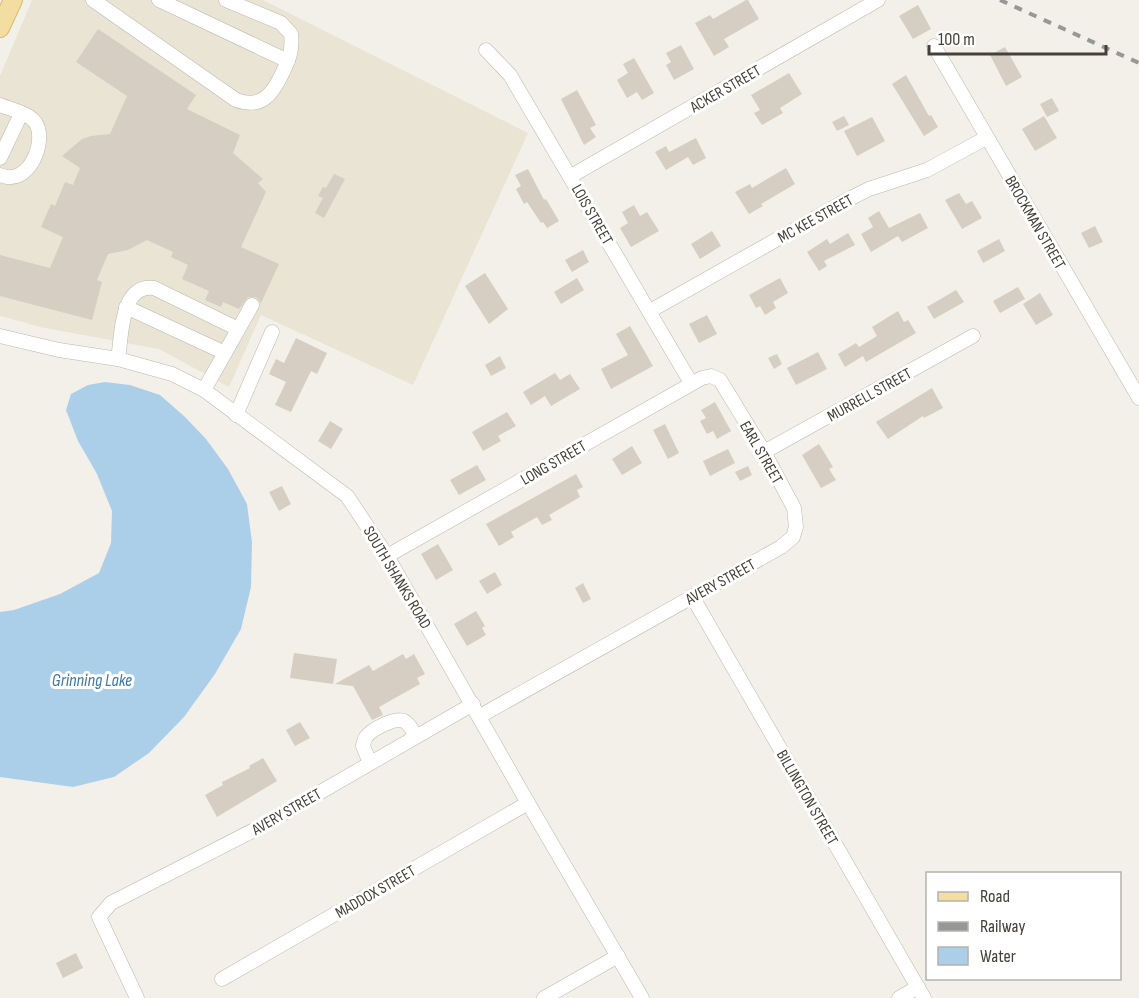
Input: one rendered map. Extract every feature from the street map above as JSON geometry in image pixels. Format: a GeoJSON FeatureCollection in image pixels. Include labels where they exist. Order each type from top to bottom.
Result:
{"type":"FeatureCollection","features":[{"type":"Feature","properties":{"kind":"main road"},"geometry":{"type":"LineString","coordinates":[[0,28],[13,0]]}},
{"type":"Feature","properties":{"kind":"street"},"geometry":{"type":"LineString","coordinates":[[159,0],[288,61]]}},
{"type":"Feature","properties":{"kind":"street"},"geometry":{"type":"LineString","coordinates":[[95,1],[236,100],[253,103],[268,96],[275,89],[293,46],[291,33],[287,28],[242,4],[226,0]]}},
{"type":"Feature","properties":{"kind":"street","name":"ACKER STREET"},"geometry":{"type":"LineString","coordinates":[[571,176],[878,0]]}},
{"type":"Feature","properties":{"kind":"street","name":"BROCKMAN STREET"},"geometry":{"type":"LineString","coordinates":[[934,46],[1139,398]]}},
{"type":"Feature","properties":{"kind":"street","name":"LOIS STREET"},"geometry":{"type":"LineString","coordinates":[[486,50],[510,75],[691,383]]}},
{"type":"Feature","properties":{"kind":"street"},"geometry":{"type":"LineString","coordinates":[[0,105],[32,118],[39,131],[35,157],[22,175],[15,178],[0,175]]}},
{"type":"Feature","properties":{"kind":"street"},"geometry":{"type":"LineString","coordinates":[[0,158],[21,114]]}},
{"type":"Feature","properties":{"kind":"street","name":"MC KEE STREET"},"geometry":{"type":"LineString","coordinates":[[650,311],[868,189],[927,170],[986,138]]}},
{"type":"Feature","properties":{"kind":"street"},"geometry":{"type":"LineString","coordinates":[[118,359],[129,297],[146,287],[154,288],[238,329]]}},
{"type":"Feature","properties":{"kind":"street"},"geometry":{"type":"LineString","coordinates":[[204,390],[252,304]]}},
{"type":"Feature","properties":{"kind":"street"},"geometry":{"type":"LineString","coordinates":[[126,307],[225,353]]}},
{"type":"Feature","properties":{"kind":"street"},"geometry":{"type":"LineString","coordinates":[[236,415],[272,332]]}},
{"type":"Feature","properties":{"kind":"street","name":"SOUTH SHANKS ROAD"},"geometry":{"type":"LineString","coordinates":[[0,336],[59,350],[118,359],[172,374],[204,390],[347,496],[387,556],[642,998]]}},
{"type":"Feature","properties":{"kind":"street","name":"MURRELL STREET"},"geometry":{"type":"LineString","coordinates":[[764,452],[973,336]]}},
{"type":"Feature","properties":{"kind":"street","name":"LONG STREET"},"geometry":{"type":"LineString","coordinates":[[387,556],[691,383],[711,376],[720,380]]}},
{"type":"Feature","properties":{"kind":"street","name":"EARL STREET"},"geometry":{"type":"LineString","coordinates":[[720,380],[764,452],[794,508],[796,527]]}},
{"type":"Feature","properties":{"kind":"street","name":"AVERY STREET"},"geometry":{"type":"LineString","coordinates":[[480,716],[781,547],[793,537],[796,527]]}},
{"type":"Feature","properties":{"kind":"street","name":"BILLINGTON STREET"},"geometry":{"type":"LineString","coordinates":[[692,596],[921,992]]}},
{"type":"Feature","properties":{"kind":"street","name":"AVERY STREET"},"geometry":{"type":"LineString","coordinates":[[137,998],[99,917],[111,903],[260,827],[473,704]]}},
{"type":"Feature","properties":{"kind":"street"},"geometry":{"type":"LineString","coordinates":[[370,763],[363,746],[365,738],[372,732],[396,721],[404,721],[416,736]]}},
{"type":"Feature","properties":{"kind":"street","name":"MADDOX STREET"},"geometry":{"type":"LineString","coordinates":[[222,979],[528,803]]}},
{"type":"Feature","properties":{"kind":"street"},"geometry":{"type":"LineString","coordinates":[[544,998],[618,956]]}},
{"type":"Feature","properties":{"kind":"street"},"geometry":{"type":"LineString","coordinates":[[898,998],[921,992]]}},
{"type":"Feature","properties":{"kind":"shaded area"},"geometry":{"type":"Polygon","coordinates":[[[32,0],[263,0],[528,133],[413,385],[261,315],[229,387],[159,349],[45,328],[0,316],[0,76],[32,0]]]}},
{"type":"Feature","properties":{"kind":"water","name":"Grinning Lake"},"geometry":{"type":"Polygon","coordinates":[[[105,382],[130,385],[160,395],[206,439],[228,469],[247,504],[252,542],[251,587],[241,629],[215,674],[184,717],[149,753],[114,777],[73,787],[0,777],[0,612],[14,610],[60,594],[99,573],[111,543],[112,511],[97,474],[78,441],[66,410],[71,394],[88,385],[105,382]]]}},
{"type":"Feature","properties":{"kind":"building"},"geometry":{"type":"Polygon","coordinates":[[[746,0],[759,19],[724,39],[729,47],[714,56],[695,23],[710,15],[713,19],[746,0]]]}},
{"type":"Feature","properties":{"kind":"building"},"geometry":{"type":"Polygon","coordinates":[[[918,5],[931,29],[913,39],[899,16],[918,5]]]}},
{"type":"Feature","properties":{"kind":"building"},"geometry":{"type":"Polygon","coordinates":[[[98,29],[196,95],[187,109],[240,135],[233,153],[263,179],[258,183],[266,192],[241,247],[279,264],[261,303],[256,297],[248,297],[239,309],[223,302],[221,307],[205,300],[209,291],[182,279],[188,265],[171,257],[173,252],[147,240],[128,250],[108,254],[97,280],[102,282],[92,320],[0,296],[0,255],[50,268],[63,237],[41,227],[51,204],[55,206],[65,182],[73,185],[80,168],[62,156],[82,139],[110,134],[127,96],[76,62],[98,29]]]}},
{"type":"Feature","properties":{"kind":"building"},"geometry":{"type":"Polygon","coordinates":[[[681,45],[694,69],[674,80],[666,65],[671,62],[666,53],[681,45]]]}},
{"type":"Feature","properties":{"kind":"building"},"geometry":{"type":"Polygon","coordinates":[[[1005,47],[1022,77],[1006,86],[990,55],[1005,47]]]}},
{"type":"Feature","properties":{"kind":"building"},"geometry":{"type":"Polygon","coordinates":[[[634,58],[654,93],[642,100],[637,92],[627,98],[617,80],[628,73],[623,64],[634,58]]]}},
{"type":"Feature","properties":{"kind":"building"},"geometry":{"type":"Polygon","coordinates":[[[789,73],[802,94],[780,108],[783,113],[762,125],[754,113],[760,110],[751,95],[789,73]]]}},
{"type":"Feature","properties":{"kind":"building"},"geometry":{"type":"Polygon","coordinates":[[[906,75],[929,116],[931,115],[938,127],[924,136],[892,84],[906,75]]]}},
{"type":"Feature","properties":{"kind":"building"},"geometry":{"type":"Polygon","coordinates":[[[577,90],[596,125],[590,128],[596,137],[584,145],[561,99],[577,90]]]}},
{"type":"Feature","properties":{"kind":"building"},"geometry":{"type":"Polygon","coordinates":[[[1052,98],[1059,111],[1047,117],[1040,104],[1052,98]]]}},
{"type":"Feature","properties":{"kind":"building"},"geometry":{"type":"Polygon","coordinates":[[[844,116],[849,125],[837,131],[832,122],[844,116]]]}},
{"type":"Feature","properties":{"kind":"building"},"geometry":{"type":"Polygon","coordinates":[[[1044,116],[1057,138],[1035,151],[1022,129],[1044,116]]]}},
{"type":"Feature","properties":{"kind":"building"},"geometry":{"type":"Polygon","coordinates":[[[872,117],[885,141],[857,156],[844,131],[872,117]]]}},
{"type":"Feature","properties":{"kind":"building"},"geometry":{"type":"Polygon","coordinates":[[[696,138],[706,158],[693,165],[688,157],[666,170],[655,152],[666,146],[669,152],[696,138]]]}},
{"type":"Feature","properties":{"kind":"building"},"geometry":{"type":"Polygon","coordinates":[[[786,168],[795,184],[761,204],[763,206],[749,214],[735,192],[750,184],[752,188],[786,168]]]}},
{"type":"Feature","properties":{"kind":"building"},"geometry":{"type":"Polygon","coordinates":[[[528,169],[544,200],[546,199],[559,221],[547,228],[527,202],[524,204],[516,189],[521,186],[515,175],[528,169]]]}},
{"type":"Feature","properties":{"kind":"building"},"geometry":{"type":"Polygon","coordinates":[[[334,174],[345,179],[324,218],[315,213],[323,198],[318,196],[334,174]]]}},
{"type":"Feature","properties":{"kind":"building"},"geometry":{"type":"Polygon","coordinates":[[[959,193],[966,204],[972,201],[982,218],[962,229],[945,200],[959,193]]]}},
{"type":"Feature","properties":{"kind":"building"},"geometry":{"type":"Polygon","coordinates":[[[634,205],[640,216],[647,212],[659,231],[631,247],[620,228],[628,223],[622,212],[634,205]]]}},
{"type":"Feature","properties":{"kind":"building"},"geometry":{"type":"Polygon","coordinates":[[[879,211],[889,228],[920,213],[928,228],[902,242],[898,236],[871,252],[861,234],[873,227],[868,218],[879,211]]]}},
{"type":"Feature","properties":{"kind":"building"},"geometry":{"type":"Polygon","coordinates":[[[1095,226],[1103,242],[1089,248],[1081,233],[1095,226]]]}},
{"type":"Feature","properties":{"kind":"building"},"geometry":{"type":"Polygon","coordinates":[[[712,231],[721,246],[700,259],[691,244],[712,231]]]}},
{"type":"Feature","properties":{"kind":"building"},"geometry":{"type":"Polygon","coordinates":[[[848,233],[855,245],[824,261],[827,266],[819,271],[807,252],[827,239],[830,244],[848,233]]]}},
{"type":"Feature","properties":{"kind":"building"},"geometry":{"type":"Polygon","coordinates":[[[999,239],[1005,251],[983,263],[977,251],[999,239]]]}},
{"type":"Feature","properties":{"kind":"building"},"geometry":{"type":"Polygon","coordinates":[[[583,250],[589,262],[572,272],[565,260],[583,250]]]}},
{"type":"Feature","properties":{"kind":"building"},"geometry":{"type":"Polygon","coordinates":[[[485,273],[508,309],[489,324],[465,286],[485,273]]]}},
{"type":"Feature","properties":{"kind":"building"},"geometry":{"type":"Polygon","coordinates":[[[577,278],[584,290],[561,304],[554,292],[577,278]]]}},
{"type":"Feature","properties":{"kind":"building"},"geometry":{"type":"Polygon","coordinates":[[[780,278],[788,293],[773,302],[776,308],[765,315],[760,306],[756,308],[749,295],[780,278]]]}},
{"type":"Feature","properties":{"kind":"building"},"geometry":{"type":"Polygon","coordinates":[[[1018,287],[1025,299],[1000,313],[993,301],[1018,287]]]}},
{"type":"Feature","properties":{"kind":"building"},"geometry":{"type":"Polygon","coordinates":[[[956,290],[964,302],[934,319],[927,307],[956,290]]]}},
{"type":"Feature","properties":{"kind":"building"},"geometry":{"type":"Polygon","coordinates":[[[1040,293],[1053,315],[1036,325],[1023,304],[1040,293]]]}},
{"type":"Feature","properties":{"kind":"building"},"geometry":{"type":"Polygon","coordinates":[[[898,311],[904,322],[908,320],[916,333],[866,362],[863,356],[845,367],[838,354],[856,343],[859,347],[877,336],[872,327],[898,311]]]}},
{"type":"Feature","properties":{"kind":"building"},"geometry":{"type":"Polygon","coordinates":[[[707,315],[717,334],[699,343],[689,324],[707,315]]]}},
{"type":"Feature","properties":{"kind":"building"},"geometry":{"type":"Polygon","coordinates":[[[630,326],[653,366],[611,389],[601,369],[628,355],[616,334],[630,326]]]}},
{"type":"Feature","properties":{"kind":"building"},"geometry":{"type":"Polygon","coordinates":[[[296,338],[327,353],[317,374],[311,371],[291,412],[275,405],[286,382],[269,374],[276,359],[284,363],[296,338]]]}},
{"type":"Feature","properties":{"kind":"building"},"geometry":{"type":"Polygon","coordinates":[[[818,352],[827,369],[796,385],[787,368],[818,352]]]}},
{"type":"Feature","properties":{"kind":"building"},"geometry":{"type":"Polygon","coordinates":[[[777,354],[782,364],[774,369],[768,358],[777,354]]]}},
{"type":"Feature","properties":{"kind":"building"},"geometry":{"type":"Polygon","coordinates":[[[500,356],[506,368],[491,376],[485,365],[500,356]]]}},
{"type":"Feature","properties":{"kind":"building"},"geometry":{"type":"Polygon","coordinates":[[[555,373],[560,380],[570,374],[580,389],[551,406],[545,396],[531,405],[523,392],[555,373]]]}},
{"type":"Feature","properties":{"kind":"building"},"geometry":{"type":"Polygon","coordinates":[[[932,388],[943,408],[924,418],[923,416],[888,439],[876,422],[932,388]]]}},
{"type":"Feature","properties":{"kind":"building"},"geometry":{"type":"Polygon","coordinates":[[[715,402],[731,431],[717,439],[713,431],[707,434],[700,421],[706,418],[701,410],[715,402]]]}},
{"type":"Feature","properties":{"kind":"building"},"geometry":{"type":"Polygon","coordinates":[[[507,412],[516,426],[498,436],[501,441],[483,451],[472,432],[507,412]]]}},
{"type":"Feature","properties":{"kind":"building"},"geometry":{"type":"Polygon","coordinates":[[[330,421],[343,429],[331,449],[318,441],[330,421]]]}},
{"type":"Feature","properties":{"kind":"building"},"geometry":{"type":"Polygon","coordinates":[[[665,424],[679,453],[668,459],[653,430],[665,424]]]}},
{"type":"Feature","properties":{"kind":"building"},"geometry":{"type":"Polygon","coordinates":[[[819,444],[833,467],[829,469],[836,480],[821,488],[802,455],[819,444]]]}},
{"type":"Feature","properties":{"kind":"building"},"geometry":{"type":"Polygon","coordinates":[[[632,446],[642,463],[622,475],[612,459],[632,446]]]}},
{"type":"Feature","properties":{"kind":"building"},"geometry":{"type":"Polygon","coordinates":[[[728,449],[735,463],[710,476],[703,461],[728,449]]]}},
{"type":"Feature","properties":{"kind":"building"},"geometry":{"type":"Polygon","coordinates":[[[477,465],[486,480],[459,495],[450,480],[477,465]]]}},
{"type":"Feature","properties":{"kind":"building"},"geometry":{"type":"Polygon","coordinates":[[[748,466],[752,475],[740,481],[735,472],[748,466]]]}},
{"type":"Feature","properties":{"kind":"building"},"geometry":{"type":"Polygon","coordinates":[[[576,474],[583,487],[577,490],[580,497],[549,515],[552,520],[542,525],[537,517],[511,532],[514,537],[499,546],[486,524],[576,474]]]}},
{"type":"Feature","properties":{"kind":"building"},"geometry":{"type":"Polygon","coordinates":[[[282,486],[291,504],[279,511],[269,492],[282,486]]]}},
{"type":"Feature","properties":{"kind":"building"},"geometry":{"type":"Polygon","coordinates":[[[438,544],[453,570],[436,580],[421,554],[438,544]]]}},
{"type":"Feature","properties":{"kind":"building"},"geometry":{"type":"Polygon","coordinates":[[[495,572],[502,585],[487,594],[479,581],[495,572]]]}},
{"type":"Feature","properties":{"kind":"building"},"geometry":{"type":"Polygon","coordinates":[[[583,583],[591,599],[583,603],[575,588],[583,583]]]}},
{"type":"Feature","properties":{"kind":"building"},"geometry":{"type":"Polygon","coordinates":[[[476,611],[485,626],[482,628],[486,635],[467,646],[454,624],[476,611]]]}},
{"type":"Feature","properties":{"kind":"building"},"geometry":{"type":"Polygon","coordinates":[[[294,653],[337,659],[333,684],[290,678],[294,653]]]}},
{"type":"Feature","properties":{"kind":"building"},"geometry":{"type":"Polygon","coordinates":[[[403,654],[406,659],[414,654],[425,674],[417,678],[420,684],[379,707],[383,715],[372,720],[353,686],[335,684],[369,665],[373,671],[403,654]]]}},
{"type":"Feature","properties":{"kind":"building"},"geometry":{"type":"Polygon","coordinates":[[[300,722],[310,738],[295,746],[286,730],[300,722]]]}},
{"type":"Feature","properties":{"kind":"building"},"geometry":{"type":"Polygon","coordinates":[[[263,758],[277,781],[217,817],[205,795],[223,785],[222,782],[250,768],[249,766],[263,758]]]}},
{"type":"Feature","properties":{"kind":"building"},"geometry":{"type":"Polygon","coordinates":[[[76,953],[83,968],[63,978],[56,963],[76,953]]]}},
{"type":"Feature","properties":{"kind":"railway"},"geometry":{"type":"LineString","coordinates":[[1000,0],[1139,63]]}}]}
